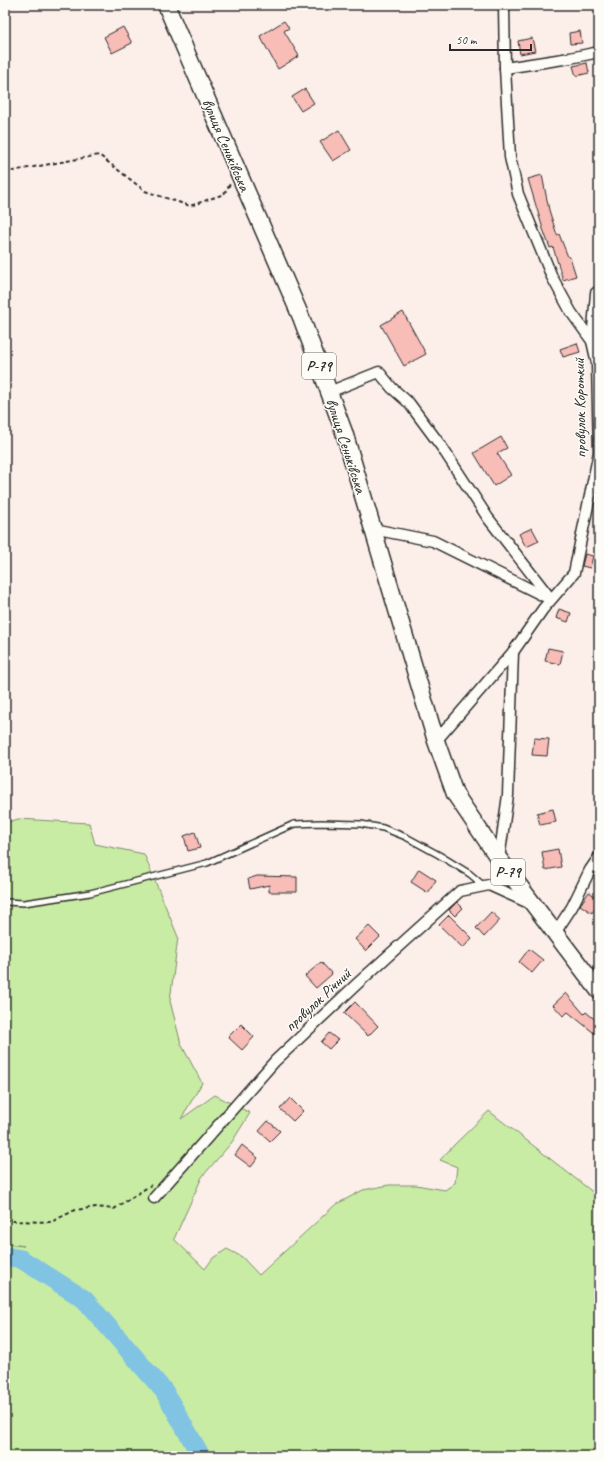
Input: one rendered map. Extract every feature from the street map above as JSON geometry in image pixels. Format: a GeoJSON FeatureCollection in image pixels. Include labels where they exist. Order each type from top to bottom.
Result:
{"type":"FeatureCollection","features":[{"type":"Feature","properties":{"kind":"main road","name":"вулиця Сенькiвська"},"geometry":{"type":"LineString","coordinates":[[166,5],[301,317],[344,432],[436,741]]}},
{"type":"Feature","properties":{"kind":"main road","name":"Р-79"},"geometry":{"type":"LineString","coordinates":[[436,741],[455,794],[499,859],[599,991]]}},
{"type":"Feature","properties":{"kind":"street","name":"провулок Короткий"},"geometry":{"type":"LineString","coordinates":[[436,741],[513,652],[552,599],[574,573],[599,452],[597,362],[592,341],[571,312],[552,277],[518,194],[510,157],[505,68],[504,5]]}},
{"type":"Feature","properties":{"kind":"street"},"geometry":{"type":"LineString","coordinates":[[505,68],[599,52]]}},
{"type":"Feature","properties":{"kind":"street"},"geometry":{"type":"LineString","coordinates":[[592,341],[596,293],[599,291]]}},
{"type":"Feature","properties":{"kind":"street"},"geometry":{"type":"LineString","coordinates":[[329,392],[379,372],[392,388],[409,403],[441,446],[488,518],[552,599]]}},
{"type":"Feature","properties":{"kind":"street"},"geometry":{"type":"LineString","coordinates":[[373,529],[433,541],[552,599]]}},
{"type":"Feature","properties":{"kind":"street"},"geometry":{"type":"LineString","coordinates":[[499,859],[508,795],[513,652]]}},
{"type":"Feature","properties":{"kind":"street"},"geometry":{"type":"LineString","coordinates":[[555,933],[572,907],[590,870],[599,857]]}},
{"type":"Feature","properties":{"kind":"street","name":"провулок Рiчний"},"geometry":{"type":"LineString","coordinates":[[154,1198],[275,1061],[460,891],[489,885],[495,886],[532,904]]}},
{"type":"Feature","properties":{"kind":"lane"},"geometry":{"type":"LineString","coordinates":[[5,902],[24,903],[90,893],[207,863],[294,824],[321,823],[361,824],[389,830],[406,837],[439,855],[470,874],[484,886]]}},
{"type":"Feature","properties":{"kind":"path"},"geometry":{"type":"LineString","coordinates":[[5,171],[7,172],[99,155],[145,191],[190,206],[224,194],[238,171]]}},
{"type":"Feature","properties":{"kind":"path"},"geometry":{"type":"LineString","coordinates":[[5,1219],[12,1221],[51,1222],[75,1210],[96,1207],[114,1209],[151,1185]]}},
{"type":"Feature","properties":{"kind":"green space"},"geometry":{"type":"Polygon","coordinates":[[[18,819],[89,823],[95,844],[144,854],[178,937],[170,1001],[181,1044],[202,1083],[181,1119],[215,1095],[250,1113],[232,1142],[202,1177],[174,1239],[205,1269],[213,1258],[227,1249],[242,1257],[259,1275],[335,1205],[363,1190],[389,1185],[416,1185],[445,1190],[455,1183],[457,1167],[440,1160],[489,1111],[599,1197],[599,1456],[5,1456],[5,1244],[24,1246],[5,1243],[5,823],[18,819]]]}},
{"type":"Feature","properties":{"kind":"building"},"geometry":{"type":"Polygon","coordinates":[[[284,21],[289,28],[284,31],[299,56],[278,69],[260,36],[284,21]]]}},
{"type":"Feature","properties":{"kind":"building"},"geometry":{"type":"Polygon","coordinates":[[[123,27],[132,43],[112,53],[104,37],[123,27]]]}},
{"type":"Feature","properties":{"kind":"building"},"geometry":{"type":"Polygon","coordinates":[[[580,31],[582,43],[570,44],[569,33],[580,31]]]}},
{"type":"Feature","properties":{"kind":"building"},"geometry":{"type":"Polygon","coordinates":[[[532,38],[535,51],[520,54],[518,41],[532,38]]]}},
{"type":"Feature","properties":{"kind":"building"},"geometry":{"type":"Polygon","coordinates":[[[587,63],[589,73],[576,76],[573,66],[587,63]]]}},
{"type":"Feature","properties":{"kind":"building"},"geometry":{"type":"Polygon","coordinates":[[[305,89],[314,103],[301,111],[292,97],[305,89]]]}},
{"type":"Feature","properties":{"kind":"building"},"geometry":{"type":"Polygon","coordinates":[[[339,130],[351,150],[333,161],[320,142],[339,130]]]}},
{"type":"Feature","properties":{"kind":"building"},"geometry":{"type":"Polygon","coordinates":[[[542,175],[549,210],[557,235],[559,234],[568,257],[570,257],[576,276],[563,280],[553,247],[550,248],[543,229],[528,179],[542,175]]]}},
{"type":"Feature","properties":{"kind":"building"},"geometry":{"type":"Polygon","coordinates":[[[403,312],[426,354],[404,366],[381,325],[403,312]]]}},
{"type":"Feature","properties":{"kind":"building"},"geometry":{"type":"Polygon","coordinates":[[[577,343],[580,352],[563,357],[560,349],[577,343]]]}},
{"type":"Feature","properties":{"kind":"building"},"geometry":{"type":"Polygon","coordinates":[[[501,437],[507,448],[497,453],[511,475],[494,486],[474,453],[501,437]]]}},
{"type":"Feature","properties":{"kind":"building"},"geometry":{"type":"Polygon","coordinates":[[[532,528],[539,541],[526,547],[519,534],[532,528]]]}},
{"type":"Feature","properties":{"kind":"building"},"geometry":{"type":"Polygon","coordinates":[[[585,554],[593,556],[590,568],[582,566],[585,554]]]}},
{"type":"Feature","properties":{"kind":"building"},"geometry":{"type":"Polygon","coordinates":[[[559,609],[571,613],[568,622],[556,618],[559,609]]]}},
{"type":"Feature","properties":{"kind":"building"},"geometry":{"type":"Polygon","coordinates":[[[548,648],[563,651],[560,664],[545,661],[548,648]]]}},
{"type":"Feature","properties":{"kind":"building"},"geometry":{"type":"Polygon","coordinates":[[[534,738],[549,739],[547,756],[532,755],[534,738]]]}},
{"type":"Feature","properties":{"kind":"building"},"geometry":{"type":"Polygon","coordinates":[[[553,809],[556,822],[540,825],[537,813],[553,809]]]}},
{"type":"Feature","properties":{"kind":"building"},"geometry":{"type":"Polygon","coordinates":[[[195,832],[200,848],[188,851],[184,836],[195,832]]]}},
{"type":"Feature","properties":{"kind":"building"},"geometry":{"type":"Polygon","coordinates":[[[558,849],[561,867],[545,870],[542,852],[558,849]]]}},
{"type":"Feature","properties":{"kind":"building"},"geometry":{"type":"Polygon","coordinates":[[[419,869],[436,880],[428,893],[411,882],[419,869]]]}},
{"type":"Feature","properties":{"kind":"building"},"geometry":{"type":"Polygon","coordinates":[[[257,876],[297,877],[297,892],[269,892],[269,885],[250,889],[248,879],[257,876]]]}},
{"type":"Feature","properties":{"kind":"building"},"geometry":{"type":"Polygon","coordinates":[[[589,892],[599,899],[599,903],[592,913],[580,905],[589,892]]]}},
{"type":"Feature","properties":{"kind":"building"},"geometry":{"type":"Polygon","coordinates":[[[457,902],[463,908],[455,916],[449,910],[457,902]]]}},
{"type":"Feature","properties":{"kind":"building"},"geometry":{"type":"Polygon","coordinates":[[[491,912],[500,920],[484,937],[476,928],[491,912]]]}},
{"type":"Feature","properties":{"kind":"building"},"geometry":{"type":"Polygon","coordinates":[[[449,915],[472,938],[463,948],[439,925],[449,915]]]}},
{"type":"Feature","properties":{"kind":"building"},"geometry":{"type":"Polygon","coordinates":[[[369,926],[380,937],[366,951],[355,939],[369,926]]]}},
{"type":"Feature","properties":{"kind":"building"},"geometry":{"type":"Polygon","coordinates":[[[529,949],[543,960],[532,973],[519,962],[529,949]]]}},
{"type":"Feature","properties":{"kind":"building"},"geometry":{"type":"Polygon","coordinates":[[[321,962],[332,974],[316,988],[305,976],[321,962]]]}},
{"type":"Feature","properties":{"kind":"building"},"geometry":{"type":"Polygon","coordinates":[[[566,993],[584,1014],[586,1012],[599,1023],[599,1037],[568,1012],[563,1016],[553,1005],[566,993]]]}},
{"type":"Feature","properties":{"kind":"building"},"geometry":{"type":"Polygon","coordinates":[[[355,1002],[378,1026],[368,1036],[344,1013],[355,1002]]]}},
{"type":"Feature","properties":{"kind":"building"},"geometry":{"type":"Polygon","coordinates":[[[241,1024],[254,1037],[242,1050],[228,1037],[241,1024]]]}},
{"type":"Feature","properties":{"kind":"building"},"geometry":{"type":"Polygon","coordinates":[[[329,1033],[338,1040],[329,1049],[321,1042],[329,1033]]]}},
{"type":"Feature","properties":{"kind":"building"},"geometry":{"type":"Polygon","coordinates":[[[290,1098],[303,1111],[293,1121],[280,1109],[290,1098]]]}},
{"type":"Feature","properties":{"kind":"building"},"geometry":{"type":"Polygon","coordinates":[[[268,1121],[280,1131],[270,1141],[259,1131],[268,1121]]]}},
{"type":"Feature","properties":{"kind":"building"},"geometry":{"type":"Polygon","coordinates":[[[242,1145],[258,1158],[251,1167],[235,1155],[242,1145]]]}},
{"type":"Feature","properties":{"kind":"waterway"},"geometry":{"type":"LineString","coordinates":[[5,1256],[21,1259],[84,1299],[164,1391],[201,1456]]}}]}
